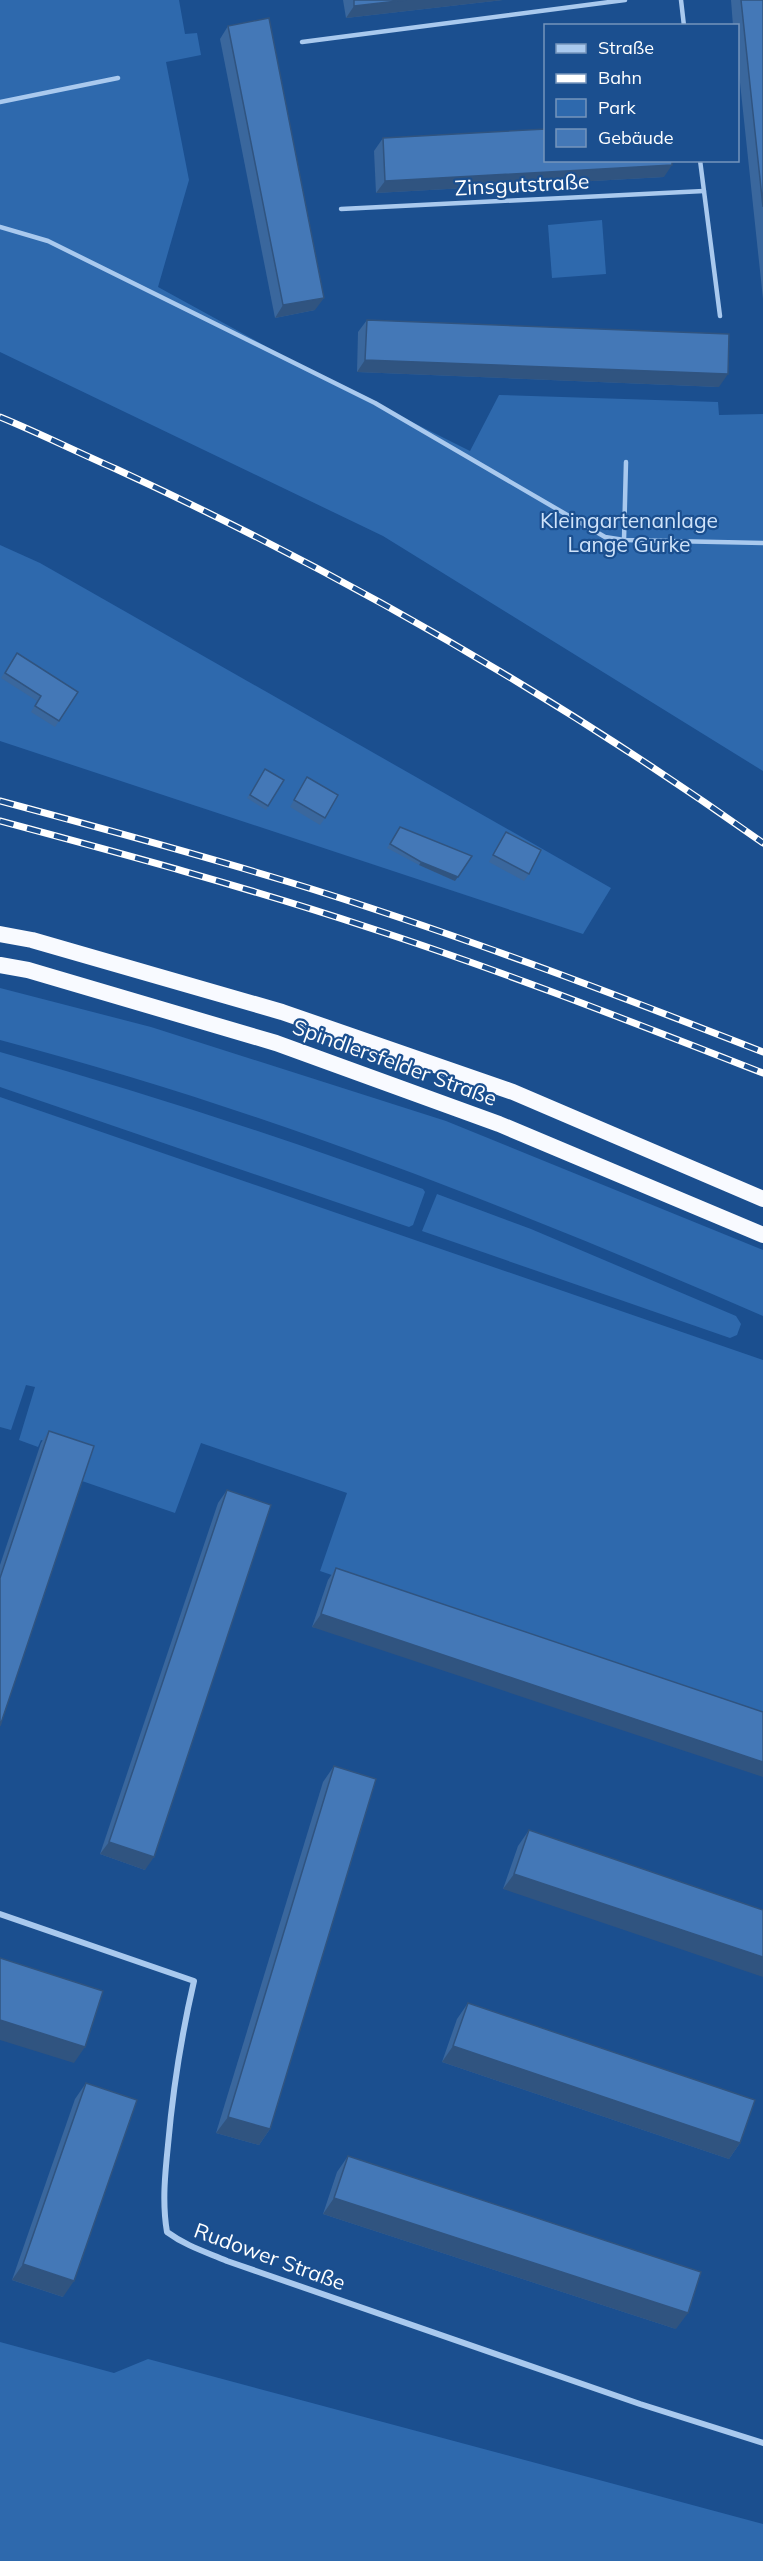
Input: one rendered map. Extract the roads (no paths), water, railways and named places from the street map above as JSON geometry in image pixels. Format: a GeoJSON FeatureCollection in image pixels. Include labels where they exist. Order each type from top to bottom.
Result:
{"type":"FeatureCollection","features":[{"type":"Feature","properties":{"kind":"highway","name":"Spindlersfelder Straße"},"geometry":{"type":"LineString","coordinates":[[0,934],[32,940],[315,1024],[513,1092],[763,1199]]}},
{"type":"Feature","properties":{"kind":"highway","name":"Spindlersfelder Straße"},"geometry":{"type":"LineString","coordinates":[[0,964],[28,970],[276,1043],[499,1124],[763,1235]]}},
{"type":"Feature","properties":{"kind":"street","name":"Rudower Straße"},"geometry":{"type":"LineString","coordinates":[[0,1914],[194,1981],[179,2047],[165,2187],[164,2217],[167,2232],[179,2241],[192,2248],[640,2404],[763,2444]]}},
{"type":"Feature","properties":{"kind":"lane"},"geometry":{"type":"LineString","coordinates":[[302,42],[625,0]]}},
{"type":"Feature","properties":{"kind":"lane"},"geometry":{"type":"LineString","coordinates":[[681,0],[684,24]]}},
{"type":"Feature","properties":{"kind":"lane"},"geometry":{"type":"LineString","coordinates":[[0,102],[118,78]]}},
{"type":"Feature","properties":{"kind":"lane"},"geometry":{"type":"LineString","coordinates":[[700,162],[720,316]]}},
{"type":"Feature","properties":{"kind":"lane","name":"Zinsgutstraße"},"geometry":{"type":"LineString","coordinates":[[341,209],[704,191]]}},
{"type":"Feature","properties":{"kind":"lane"},"geometry":{"type":"LineString","coordinates":[[0,226],[48,240],[375,402],[605,537],[624,540],[763,543]]}},
{"type":"Feature","properties":{"kind":"lane"},"geometry":{"type":"LineString","coordinates":[[624,540],[626,462]]}},
{"type":"Feature","properties":{"kind":"railway"},"geometry":{"type":"LineString","coordinates":[[0,417],[200,509],[367,595],[529,689],[608,738],[763,843]]}},
{"type":"Feature","properties":{"kind":"railway"},"geometry":{"type":"LineString","coordinates":[[0,801],[109,830],[349,901],[528,962],[763,1052]]}},
{"type":"Feature","properties":{"kind":"railway"},"geometry":{"type":"LineString","coordinates":[[0,821],[138,858],[322,912],[516,979],[763,1073]]}},
{"type":"Feature","properties":{"kind":"park label","name":"Kleingartenanlage Lange Gurke"},"geometry":{"type":"Point","coordinates":[629,532]}}]}
